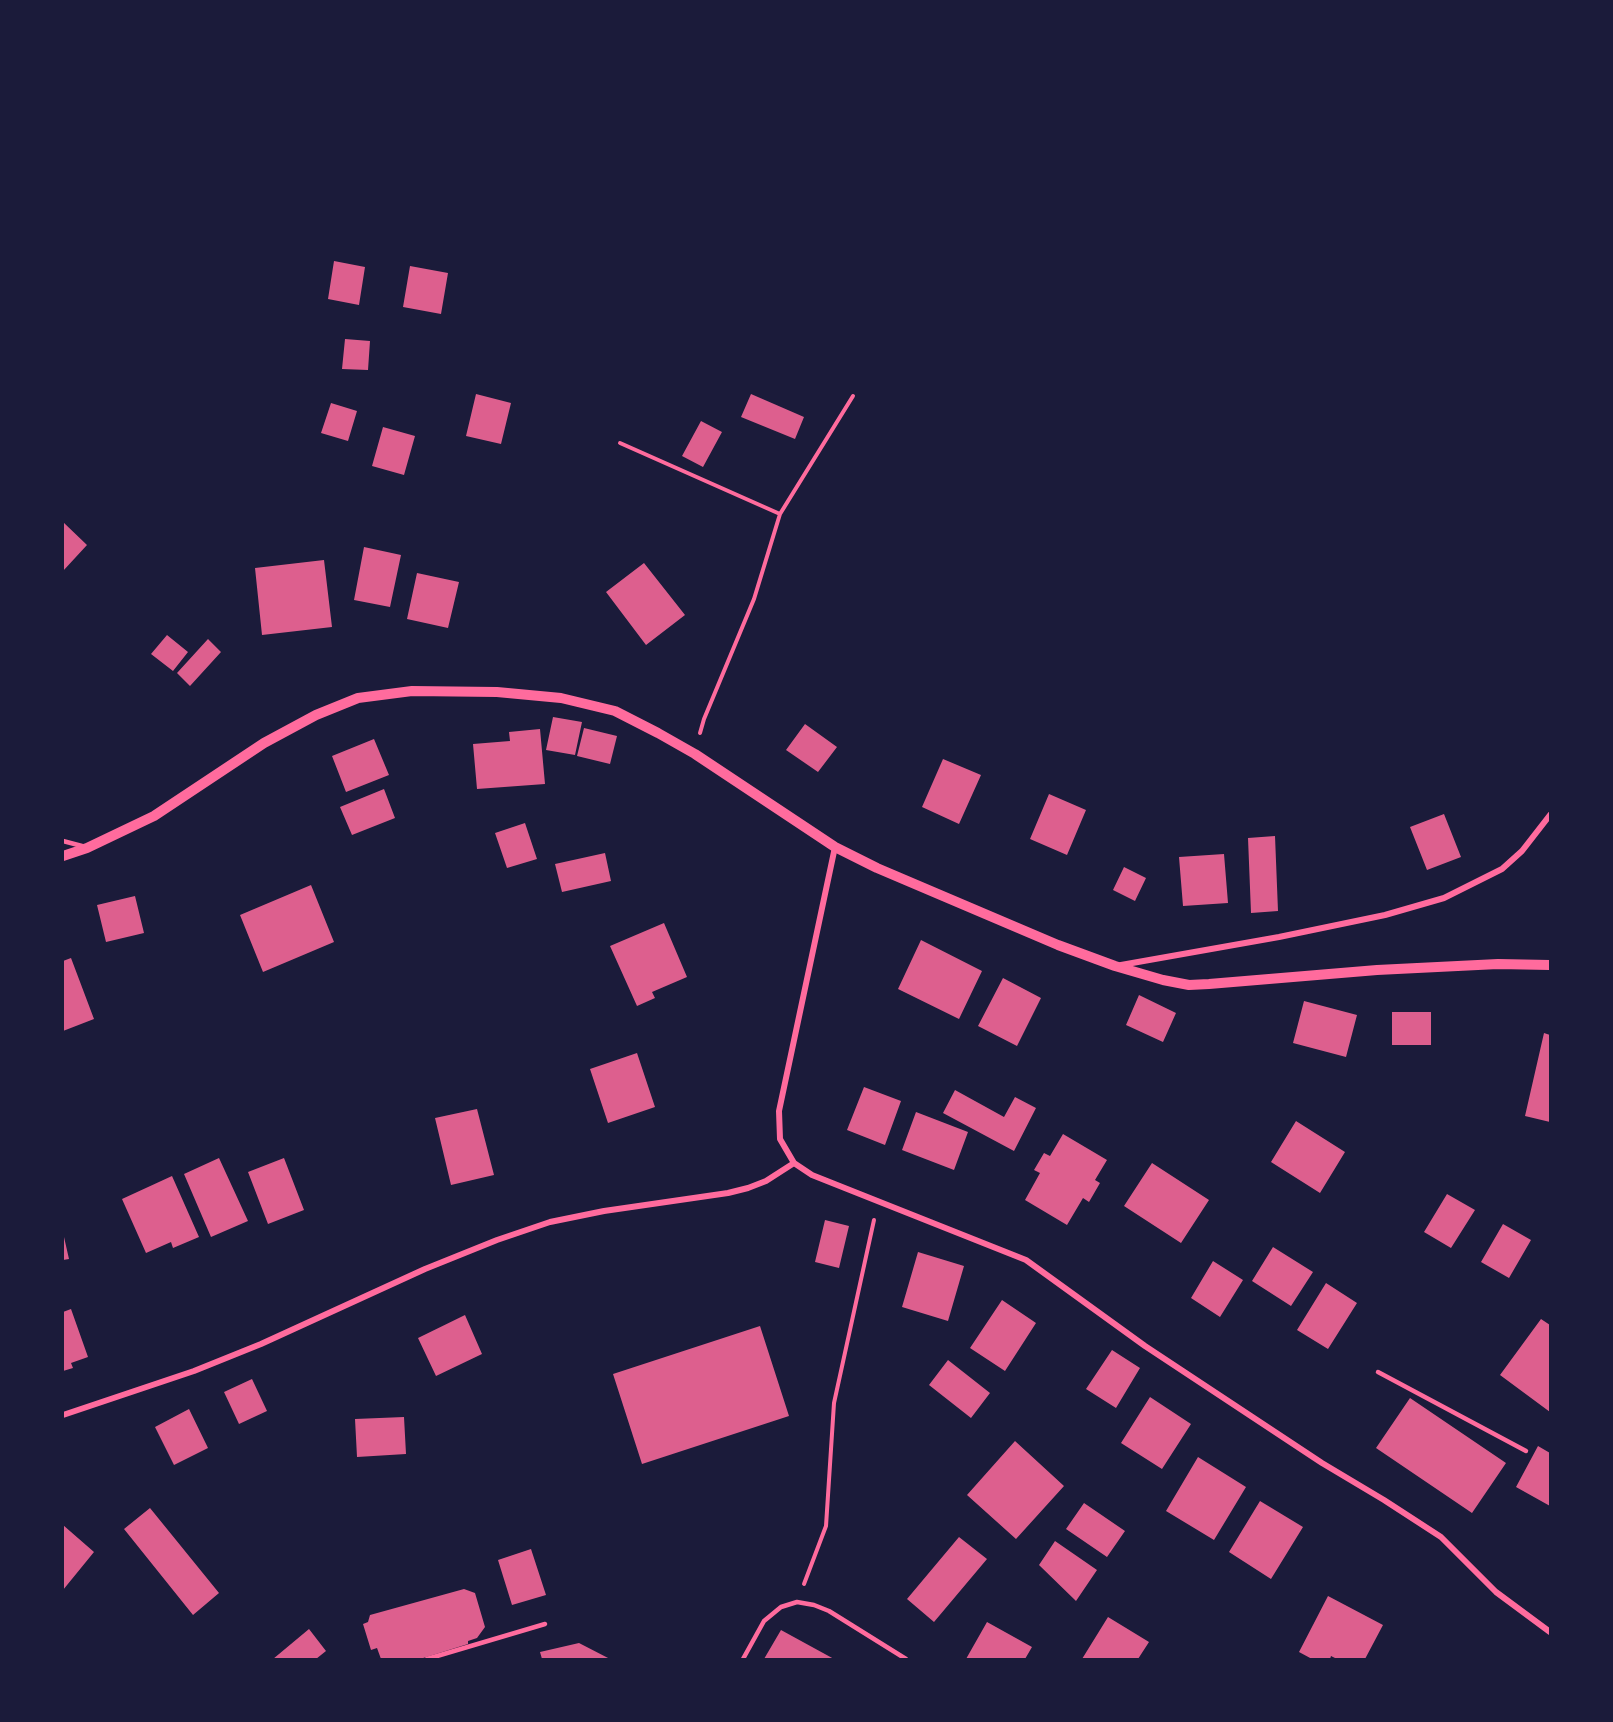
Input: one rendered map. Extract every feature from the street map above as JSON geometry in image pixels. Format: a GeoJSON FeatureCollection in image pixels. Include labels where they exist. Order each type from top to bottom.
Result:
{"type":"FeatureCollection","features":[{"type":"Feature","properties":{"kind":"street"},"geometry":{"type":"LineString","coordinates":[[63,856],[87,848],[154,816],[264,743],[316,715],[358,698],[412,691],[497,692],[561,698],[615,711],[695,754],[835,847],[877,868],[1059,945],[1115,966],[1163,980],[1189,985],[1377,970],[1498,964],[1550,965]]}},
{"type":"Feature","properties":{"kind":"street"},"geometry":{"type":"LineString","coordinates":[[1115,966],[1279,937],[1385,915],[1444,898],[1502,869],[1522,851],[1550,815]]}},
{"type":"Feature","properties":{"kind":"street"},"geometry":{"type":"LineString","coordinates":[[835,847],[779,1111],[780,1139],[794,1163],[812,1175],[1026,1260],[1144,1346],[1441,1537],[1496,1592],[1550,1632]]}},
{"type":"Feature","properties":{"kind":"street"},"geometry":{"type":"LineString","coordinates":[[63,1415],[194,1371],[251,1348],[425,1269],[497,1240],[550,1222],[748,1188],[766,1181],[794,1163]]}},
{"type":"Feature","properties":{"kind":"lane"},"geometry":{"type":"LineString","coordinates":[[63,841],[87,848]]}},
{"type":"Feature","properties":{"kind":"lane"},"geometry":{"type":"LineString","coordinates":[[1378,1372],[1526,1451]]}},
{"type":"Feature","properties":{"kind":"lane"},"geometry":{"type":"LineString","coordinates":[[743,1659],[764,1622],[781,1607],[797,1602],[829,1611],[906,1659]]}},
{"type":"Feature","properties":{"kind":"lane"},"geometry":{"type":"LineString","coordinates":[[426,1659],[545,1624]]}},
{"type":"Feature","properties":{"kind":"path"},"geometry":{"type":"LineString","coordinates":[[695,754],[704,719],[754,599],[780,514],[853,396]]}},
{"type":"Feature","properties":{"kind":"path"},"geometry":{"type":"LineString","coordinates":[[620,443],[780,514]]}},
{"type":"Feature","properties":{"kind":"path"},"geometry":{"type":"LineString","coordinates":[[797,1602],[826,1526],[834,1402],[878,1202]]}},
{"type":"Feature","properties":{"kind":"building"},"geometry":{"type":"Polygon","coordinates":[[[334,261],[365,267],[359,305],[328,299],[334,261]]]}},
{"type":"Feature","properties":{"kind":"building"},"geometry":{"type":"Polygon","coordinates":[[[410,266],[448,273],[441,314],[403,307],[410,266]]]}},
{"type":"Feature","properties":{"kind":"building"},"geometry":{"type":"Polygon","coordinates":[[[345,339],[370,341],[368,370],[342,369],[345,339]]]}},
{"type":"Feature","properties":{"kind":"building"},"geometry":{"type":"Polygon","coordinates":[[[476,394],[511,403],[501,444],[466,436],[476,394]]]}},
{"type":"Feature","properties":{"kind":"building"},"geometry":{"type":"Polygon","coordinates":[[[751,394],[804,417],[795,439],[741,417],[751,394]]]}},
{"type":"Feature","properties":{"kind":"building"},"geometry":{"type":"Polygon","coordinates":[[[331,403],[357,411],[348,441],[321,433],[331,403]]]}},
{"type":"Feature","properties":{"kind":"building"},"geometry":{"type":"Polygon","coordinates":[[[701,421],[722,432],[703,467],[682,456],[701,421]]]}},
{"type":"Feature","properties":{"kind":"building"},"geometry":{"type":"Polygon","coordinates":[[[383,427],[415,436],[404,475],[372,466],[383,427]]]}},
{"type":"Feature","properties":{"kind":"building"},"geometry":{"type":"Polygon","coordinates":[[[63,522],[87,545],[63,571],[63,522]]]}},
{"type":"Feature","properties":{"kind":"building"},"geometry":{"type":"Polygon","coordinates":[[[364,547],[401,555],[390,607],[354,600],[364,547]]]}},
{"type":"Feature","properties":{"kind":"building"},"geometry":{"type":"Polygon","coordinates":[[[324,560],[332,627],[262,635],[255,568],[324,560]]]}},
{"type":"Feature","properties":{"kind":"building"},"geometry":{"type":"Polygon","coordinates":[[[644,563],[685,615],[646,645],[606,592],[644,563]]]}},
{"type":"Feature","properties":{"kind":"building"},"geometry":{"type":"Polygon","coordinates":[[[417,573],[459,582],[448,628],[407,619],[417,573]]]}},
{"type":"Feature","properties":{"kind":"building"},"geometry":{"type":"Polygon","coordinates":[[[167,635],[188,652],[173,671],[151,654],[167,635]]]}},
{"type":"Feature","properties":{"kind":"building"},"geometry":{"type":"Polygon","coordinates":[[[208,639],[221,652],[190,686],[177,673],[208,639]]]}},
{"type":"Feature","properties":{"kind":"building"},"geometry":{"type":"Polygon","coordinates":[[[553,717],[582,722],[575,755],[546,750],[553,717]]]}},
{"type":"Feature","properties":{"kind":"building"},"geometry":{"type":"Polygon","coordinates":[[[805,724],[837,747],[818,772],[786,750],[805,724]]]}},
{"type":"Feature","properties":{"kind":"building"},"geometry":{"type":"Polygon","coordinates":[[[584,728],[617,736],[610,764],[577,756],[584,728]]]}},
{"type":"Feature","properties":{"kind":"building"},"geometry":{"type":"Polygon","coordinates":[[[540,729],[545,784],[477,789],[473,744],[510,741],[509,732],[540,729]]]}},
{"type":"Feature","properties":{"kind":"building"},"geometry":{"type":"Polygon","coordinates":[[[374,739],[389,775],[346,792],[332,756],[374,739]]]}},
{"type":"Feature","properties":{"kind":"building"},"geometry":{"type":"Polygon","coordinates":[[[943,759],[981,775],[959,824],[922,807],[943,759]]]}},
{"type":"Feature","properties":{"kind":"building"},"geometry":{"type":"Polygon","coordinates":[[[384,789],[395,818],[352,835],[340,807],[384,789]]]}},
{"type":"Feature","properties":{"kind":"building"},"geometry":{"type":"Polygon","coordinates":[[[1049,794],[1086,810],[1067,855],[1030,839],[1049,794]]]}},
{"type":"Feature","properties":{"kind":"building"},"geometry":{"type":"Polygon","coordinates":[[[1444,814],[1461,857],[1427,870],[1410,827],[1444,814]]]}},
{"type":"Feature","properties":{"kind":"building"},"geometry":{"type":"Polygon","coordinates":[[[525,823],[537,859],[507,868],[495,833],[525,823]]]}},
{"type":"Feature","properties":{"kind":"building"},"geometry":{"type":"Polygon","coordinates":[[[1275,836],[1278,911],[1251,913],[1248,838],[1275,836]]]}},
{"type":"Feature","properties":{"kind":"building"},"geometry":{"type":"Polygon","coordinates":[[[605,853],[611,881],[562,892],[555,864],[605,853]]]}},
{"type":"Feature","properties":{"kind":"building"},"geometry":{"type":"Polygon","coordinates":[[[1224,854],[1228,903],[1183,906],[1179,857],[1224,854]]]}},
{"type":"Feature","properties":{"kind":"building"},"geometry":{"type":"Polygon","coordinates":[[[1124,867],[1146,878],[1135,901],[1113,890],[1124,867]]]}},
{"type":"Feature","properties":{"kind":"building"},"geometry":{"type":"Polygon","coordinates":[[[311,885],[334,942],[263,972],[240,915],[311,885]]]}},
{"type":"Feature","properties":{"kind":"building"},"geometry":{"type":"Polygon","coordinates":[[[135,896],[144,933],[106,942],[97,905],[135,896]]]}},
{"type":"Feature","properties":{"kind":"building"},"geometry":{"type":"Polygon","coordinates":[[[664,923],[687,977],[652,992],[655,998],[637,1006],[610,946],[664,923]]]}},
{"type":"Feature","properties":{"kind":"building"},"geometry":{"type":"Polygon","coordinates":[[[921,940],[982,971],[959,1019],[898,989],[921,940]]]}},
{"type":"Feature","properties":{"kind":"building"},"geometry":{"type":"Polygon","coordinates":[[[71,958],[94,1019],[63,1031],[63,961],[71,958]]]}},
{"type":"Feature","properties":{"kind":"building"},"geometry":{"type":"Polygon","coordinates":[[[1003,978],[1041,998],[1017,1046],[978,1026],[1003,978]]]}},
{"type":"Feature","properties":{"kind":"building"},"geometry":{"type":"Polygon","coordinates":[[[1139,995],[1176,1013],[1163,1042],[1126,1025],[1139,995]]]}},
{"type":"Feature","properties":{"kind":"building"},"geometry":{"type":"Polygon","coordinates":[[[1304,1001],[1357,1015],[1346,1057],[1293,1043],[1304,1001]]]}},
{"type":"Feature","properties":{"kind":"building"},"geometry":{"type":"Polygon","coordinates":[[[1392,1012],[1431,1012],[1431,1045],[1392,1045],[1392,1012]]]}},
{"type":"Feature","properties":{"kind":"building"},"geometry":{"type":"Polygon","coordinates":[[[1544,1033],[1550,1035],[1550,1122],[1525,1116],[1544,1033]]]}},
{"type":"Feature","properties":{"kind":"building"},"geometry":{"type":"Polygon","coordinates":[[[637,1053],[655,1107],[608,1123],[590,1069],[637,1053]]]}},
{"type":"Feature","properties":{"kind":"building"},"geometry":{"type":"Polygon","coordinates":[[[864,1087],[901,1101],[885,1145],[847,1130],[864,1087]]]}},
{"type":"Feature","properties":{"kind":"building"},"geometry":{"type":"Polygon","coordinates":[[[955,1090],[1004,1117],[1015,1097],[1036,1108],[1014,1151],[943,1113],[955,1090]]]}},
{"type":"Feature","properties":{"kind":"building"},"geometry":{"type":"Polygon","coordinates":[[[477,1109],[494,1175],[451,1185],[435,1118],[477,1109]]]}},
{"type":"Feature","properties":{"kind":"building"},"geometry":{"type":"Polygon","coordinates":[[[916,1112],[968,1132],[954,1170],[902,1150],[916,1112]]]}},
{"type":"Feature","properties":{"kind":"building"},"geometry":{"type":"Polygon","coordinates":[[[1296,1121],[1345,1152],[1320,1193],[1271,1162],[1296,1121]]]}},
{"type":"Feature","properties":{"kind":"building"},"geometry":{"type":"Polygon","coordinates":[[[1063,1134],[1107,1160],[1095,1180],[1100,1183],[1089,1202],[1083,1198],[1067,1225],[1025,1200],[1040,1173],[1034,1170],[1044,1153],[1050,1156],[1063,1134]]]}},
{"type":"Feature","properties":{"kind":"building"},"geometry":{"type":"Polygon","coordinates":[[[219,1158],[248,1221],[211,1237],[184,1174],[219,1158]]]}},
{"type":"Feature","properties":{"kind":"building"},"geometry":{"type":"Polygon","coordinates":[[[284,1158],[304,1210],[268,1224],[248,1172],[284,1158]]]}},
{"type":"Feature","properties":{"kind":"building"},"geometry":{"type":"Polygon","coordinates":[[[1152,1163],[1209,1200],[1181,1243],[1124,1206],[1152,1163]]]}},
{"type":"Feature","properties":{"kind":"building"},"geometry":{"type":"Polygon","coordinates":[[[172,1176],[199,1237],[173,1248],[171,1242],[146,1253],[122,1199],[172,1176]]]}},
{"type":"Feature","properties":{"kind":"building"},"geometry":{"type":"Polygon","coordinates":[[[1447,1194],[1475,1210],[1451,1248],[1424,1232],[1447,1194]]]}},
{"type":"Feature","properties":{"kind":"building"},"geometry":{"type":"Polygon","coordinates":[[[825,1220],[849,1226],[839,1268],[815,1262],[825,1220]]]}},
{"type":"Feature","properties":{"kind":"building"},"geometry":{"type":"Polygon","coordinates":[[[1503,1224],[1531,1240],[1509,1278],[1481,1262],[1503,1224]]]}},
{"type":"Feature","properties":{"kind":"building"},"geometry":{"type":"Polygon","coordinates":[[[63,1238],[69,1259],[63,1260],[63,1238]]]}},
{"type":"Feature","properties":{"kind":"building"},"geometry":{"type":"Polygon","coordinates":[[[1273,1247],[1313,1272],[1291,1306],[1252,1281],[1273,1247]]]}},
{"type":"Feature","properties":{"kind":"building"},"geometry":{"type":"Polygon","coordinates":[[[918,1252],[964,1266],[948,1321],[902,1307],[918,1252]]]}},
{"type":"Feature","properties":{"kind":"building"},"geometry":{"type":"Polygon","coordinates":[[[1213,1261],[1243,1280],[1220,1317],[1191,1298],[1213,1261]]]}},
{"type":"Feature","properties":{"kind":"building"},"geometry":{"type":"Polygon","coordinates":[[[1326,1283],[1357,1303],[1328,1349],[1297,1330],[1326,1283]]]}},
{"type":"Feature","properties":{"kind":"building"},"geometry":{"type":"Polygon","coordinates":[[[1002,1300],[1036,1323],[1005,1371],[970,1348],[1002,1300]]]}},
{"type":"Feature","properties":{"kind":"building"},"geometry":{"type":"Polygon","coordinates":[[[71,1309],[88,1357],[71,1363],[73,1368],[63,1371],[63,1312],[71,1309]]]}},
{"type":"Feature","properties":{"kind":"building"},"geometry":{"type":"Polygon","coordinates":[[[465,1315],[482,1354],[436,1376],[418,1338],[465,1315]]]}},
{"type":"Feature","properties":{"kind":"building"},"geometry":{"type":"Polygon","coordinates":[[[1541,1319],[1550,1325],[1550,1412],[1500,1375],[1541,1319]]]}},
{"type":"Feature","properties":{"kind":"building"},"geometry":{"type":"Polygon","coordinates":[[[760,1326],[789,1416],[642,1464],[613,1374],[760,1326]]]}},
{"type":"Feature","properties":{"kind":"building"},"geometry":{"type":"Polygon","coordinates":[[[1112,1350],[1140,1368],[1116,1408],[1086,1389],[1112,1350]]]}},
{"type":"Feature","properties":{"kind":"building"},"geometry":{"type":"Polygon","coordinates":[[[948,1360],[990,1393],[971,1418],[929,1385],[948,1360]]]}},
{"type":"Feature","properties":{"kind":"building"},"geometry":{"type":"Polygon","coordinates":[[[252,1379],[267,1411],[239,1424],[224,1392],[252,1379]]]}},
{"type":"Feature","properties":{"kind":"building"},"geometry":{"type":"Polygon","coordinates":[[[1150,1397],[1191,1424],[1162,1469],[1121,1443],[1150,1397]]]}},
{"type":"Feature","properties":{"kind":"building"},"geometry":{"type":"Polygon","coordinates":[[[1410,1398],[1506,1463],[1472,1513],[1376,1448],[1410,1398]]]}},
{"type":"Feature","properties":{"kind":"building"},"geometry":{"type":"Polygon","coordinates":[[[189,1409],[208,1448],[174,1465],[155,1427],[189,1409]]]}},
{"type":"Feature","properties":{"kind":"building"},"geometry":{"type":"Polygon","coordinates":[[[404,1417],[406,1454],[357,1457],[355,1419],[404,1417]]]}},
{"type":"Feature","properties":{"kind":"building"},"geometry":{"type":"Polygon","coordinates":[[[1015,1441],[1064,1486],[1016,1539],[967,1495],[1015,1441]]]}},
{"type":"Feature","properties":{"kind":"building"},"geometry":{"type":"Polygon","coordinates":[[[1538,1446],[1550,1453],[1550,1506],[1516,1487],[1538,1446]]]}},
{"type":"Feature","properties":{"kind":"building"},"geometry":{"type":"Polygon","coordinates":[[[1198,1457],[1246,1487],[1214,1540],[1166,1511],[1198,1457]]]}},
{"type":"Feature","properties":{"kind":"building"},"geometry":{"type":"Polygon","coordinates":[[[1260,1501],[1303,1527],[1271,1579],[1229,1552],[1260,1501]]]}},
{"type":"Feature","properties":{"kind":"building"},"geometry":{"type":"Polygon","coordinates":[[[1084,1503],[1125,1531],[1107,1557],[1066,1529],[1084,1503]]]}},
{"type":"Feature","properties":{"kind":"building"},"geometry":{"type":"Polygon","coordinates":[[[150,1508],[219,1593],[193,1615],[124,1529],[150,1508]]]}},
{"type":"Feature","properties":{"kind":"building"},"geometry":{"type":"Polygon","coordinates":[[[63,1525],[94,1552],[63,1590],[63,1525]]]}},
{"type":"Feature","properties":{"kind":"building"},"geometry":{"type":"Polygon","coordinates":[[[959,1537],[987,1559],[934,1622],[907,1599],[959,1537]]]}},
{"type":"Feature","properties":{"kind":"building"},"geometry":{"type":"Polygon","coordinates":[[[1055,1541],[1097,1570],[1076,1601],[1039,1565],[1055,1541]]]}},
{"type":"Feature","properties":{"kind":"building"},"geometry":{"type":"Polygon","coordinates":[[[531,1549],[546,1595],[512,1605],[498,1560],[531,1549]]]}},
{"type":"Feature","properties":{"kind":"building"},"geometry":{"type":"Polygon","coordinates":[[[464,1589],[475,1593],[485,1627],[477,1638],[468,1641],[468,1644],[420,1659],[381,1659],[377,1648],[371,1650],[363,1624],[368,1622],[370,1615],[464,1589]]]}},
{"type":"Feature","properties":{"kind":"building"},"geometry":{"type":"Polygon","coordinates":[[[1328,1596],[1383,1625],[1365,1659],[1337,1659],[1331,1656],[1330,1659],[1312,1659],[1299,1652],[1328,1596]]]}},
{"type":"Feature","properties":{"kind":"building"},"geometry":{"type":"Polygon","coordinates":[[[1108,1617],[1149,1642],[1138,1659],[1082,1659],[1108,1617]]]}},
{"type":"Feature","properties":{"kind":"building"},"geometry":{"type":"Polygon","coordinates":[[[987,1622],[1032,1647],[1025,1659],[966,1659],[987,1622]]]}},
{"type":"Feature","properties":{"kind":"building"},"geometry":{"type":"Polygon","coordinates":[[[309,1629],[326,1651],[316,1659],[273,1659],[309,1629]]]}},
{"type":"Feature","properties":{"kind":"building"},"geometry":{"type":"Polygon","coordinates":[[[781,1630],[834,1659],[764,1659],[781,1630]]]}},
{"type":"Feature","properties":{"kind":"building"},"geometry":{"type":"Polygon","coordinates":[[[579,1643],[610,1659],[542,1659],[540,1652],[579,1643]]]}}]}
